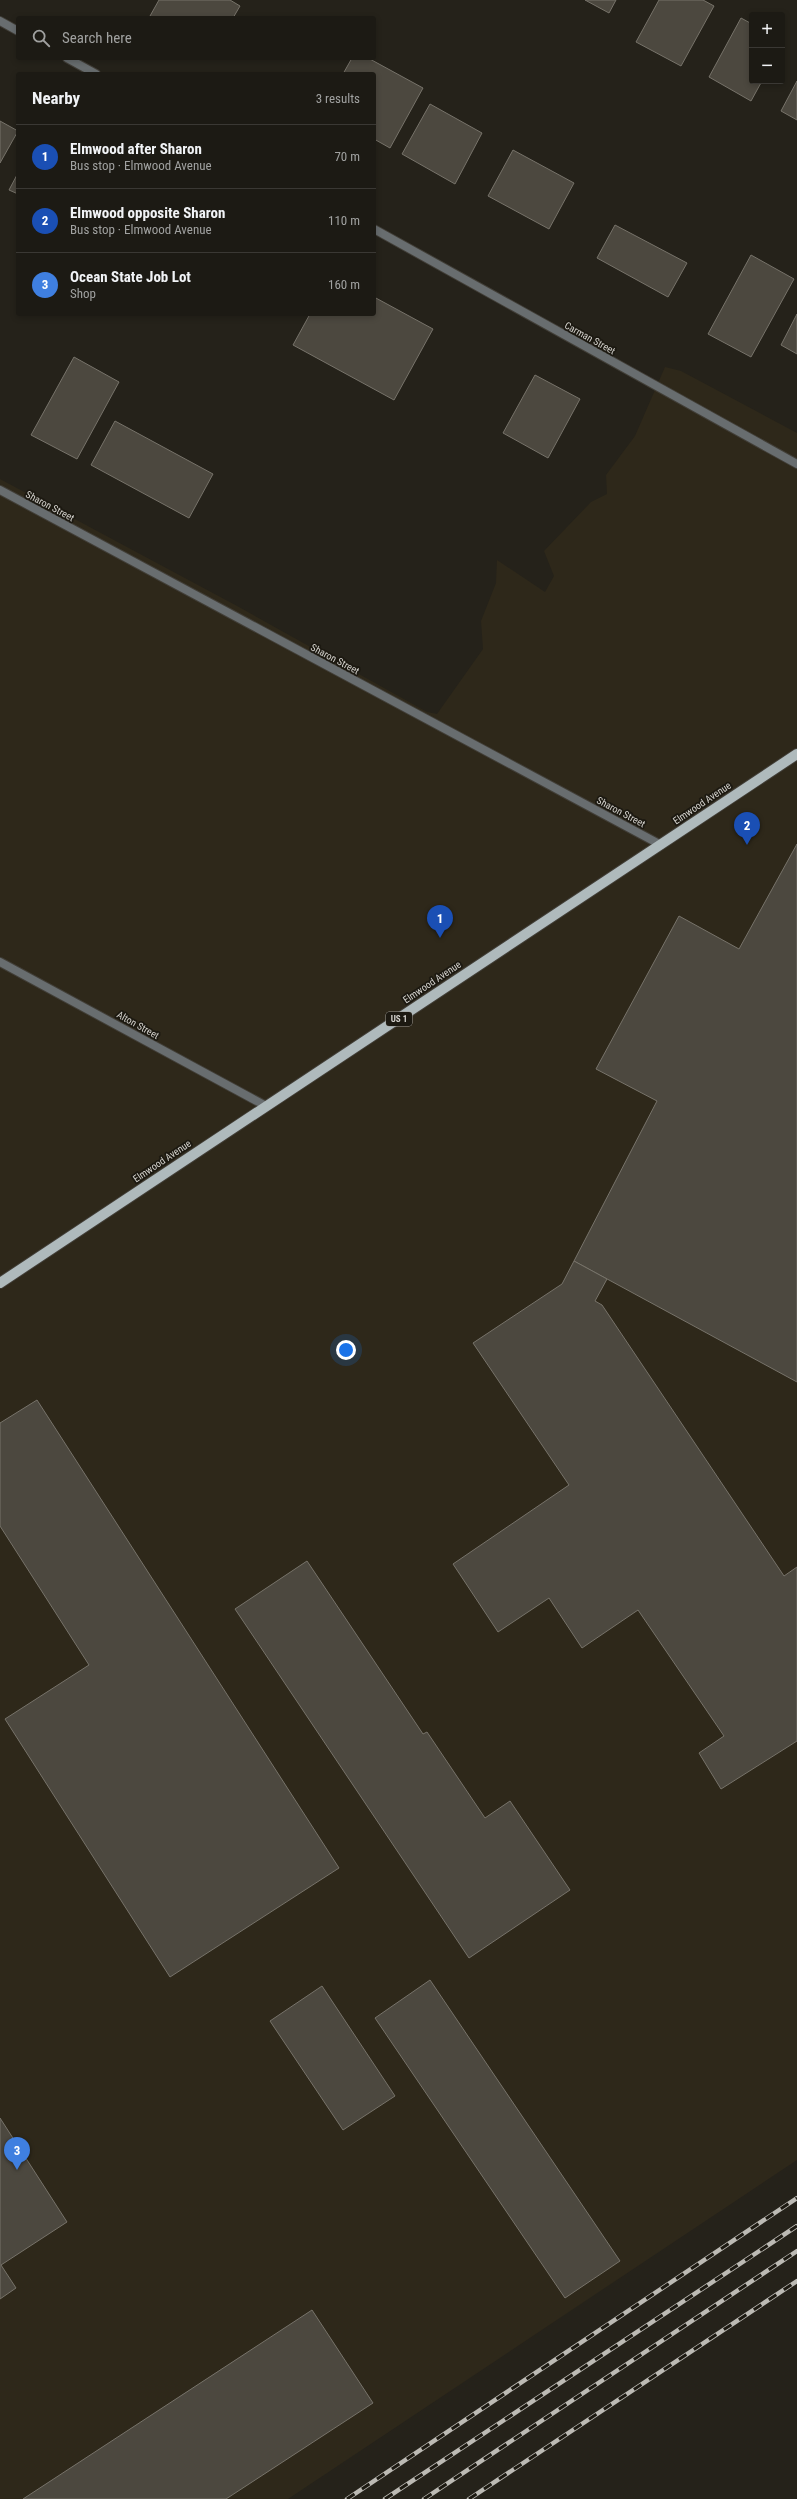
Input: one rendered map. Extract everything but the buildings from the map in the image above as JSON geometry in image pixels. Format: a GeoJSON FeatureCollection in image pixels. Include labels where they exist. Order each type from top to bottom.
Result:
{"type":"FeatureCollection","features":[{"type":"Feature","properties":{"kind":"main road","name":"Elmwood Avenue"},"geometry":{"type":"LineString","coordinates":[[0,1283],[797,754]]}},
{"type":"Feature","properties":{"kind":"street"},"geometry":{"type":"LineString","coordinates":[[0,21],[16,30]]}},
{"type":"Feature","properties":{"kind":"street"},"geometry":{"type":"LineString","coordinates":[[71,60],[92,72]]}},
{"type":"Feature","properties":{"kind":"street","name":"Carman Street"},"geometry":{"type":"LineString","coordinates":[[376,230],[797,464]]}},
{"type":"Feature","properties":{"kind":"street","name":"Sharon Street"},"geometry":{"type":"LineString","coordinates":[[0,490],[661,845]]}},
{"type":"Feature","properties":{"kind":"street","name":"Alton Street"},"geometry":{"type":"LineString","coordinates":[[0,962],[266,1106]]}},
{"type":"Feature","properties":{"kind":"shaded area"},"geometry":{"type":"Polygon","coordinates":[[[665,367],[681,371],[797,433],[797,2160],[288,2499],[0,2499],[0,479],[239,607],[427,712],[437,714],[483,649],[481,621],[496,583],[497,560],[545,592],[554,576],[544,551],[591,502],[607,494],[606,475],[635,436],[665,367]]]}},
{"type":"Feature","properties":{"kind":"railway"},"geometry":{"type":"LineString","coordinates":[[347,2499],[797,2198]]}},
{"type":"Feature","properties":{"kind":"railway"},"geometry":{"type":"LineString","coordinates":[[385,2499],[797,2226]]}},
{"type":"Feature","properties":{"kind":"railway"},"geometry":{"type":"LineString","coordinates":[[424,2499],[797,2251]]}},
{"type":"Feature","properties":{"kind":"railway"},"geometry":{"type":"LineString","coordinates":[[469,2499],[797,2281]]}},
{"type":"Feature","properties":{"kind":"place","name":"Elmwood opposite Sharon"},"geometry":{"type":"Point","coordinates":[747,845]}},
{"type":"Feature","properties":{"kind":"place","name":"Elmwood after Sharon"},"geometry":{"type":"Point","coordinates":[440,938]}},
{"type":"Feature","properties":{"kind":"place","name":"Ocean State Job Lot"},"geometry":{"type":"Point","coordinates":[17,2170]}}]}
